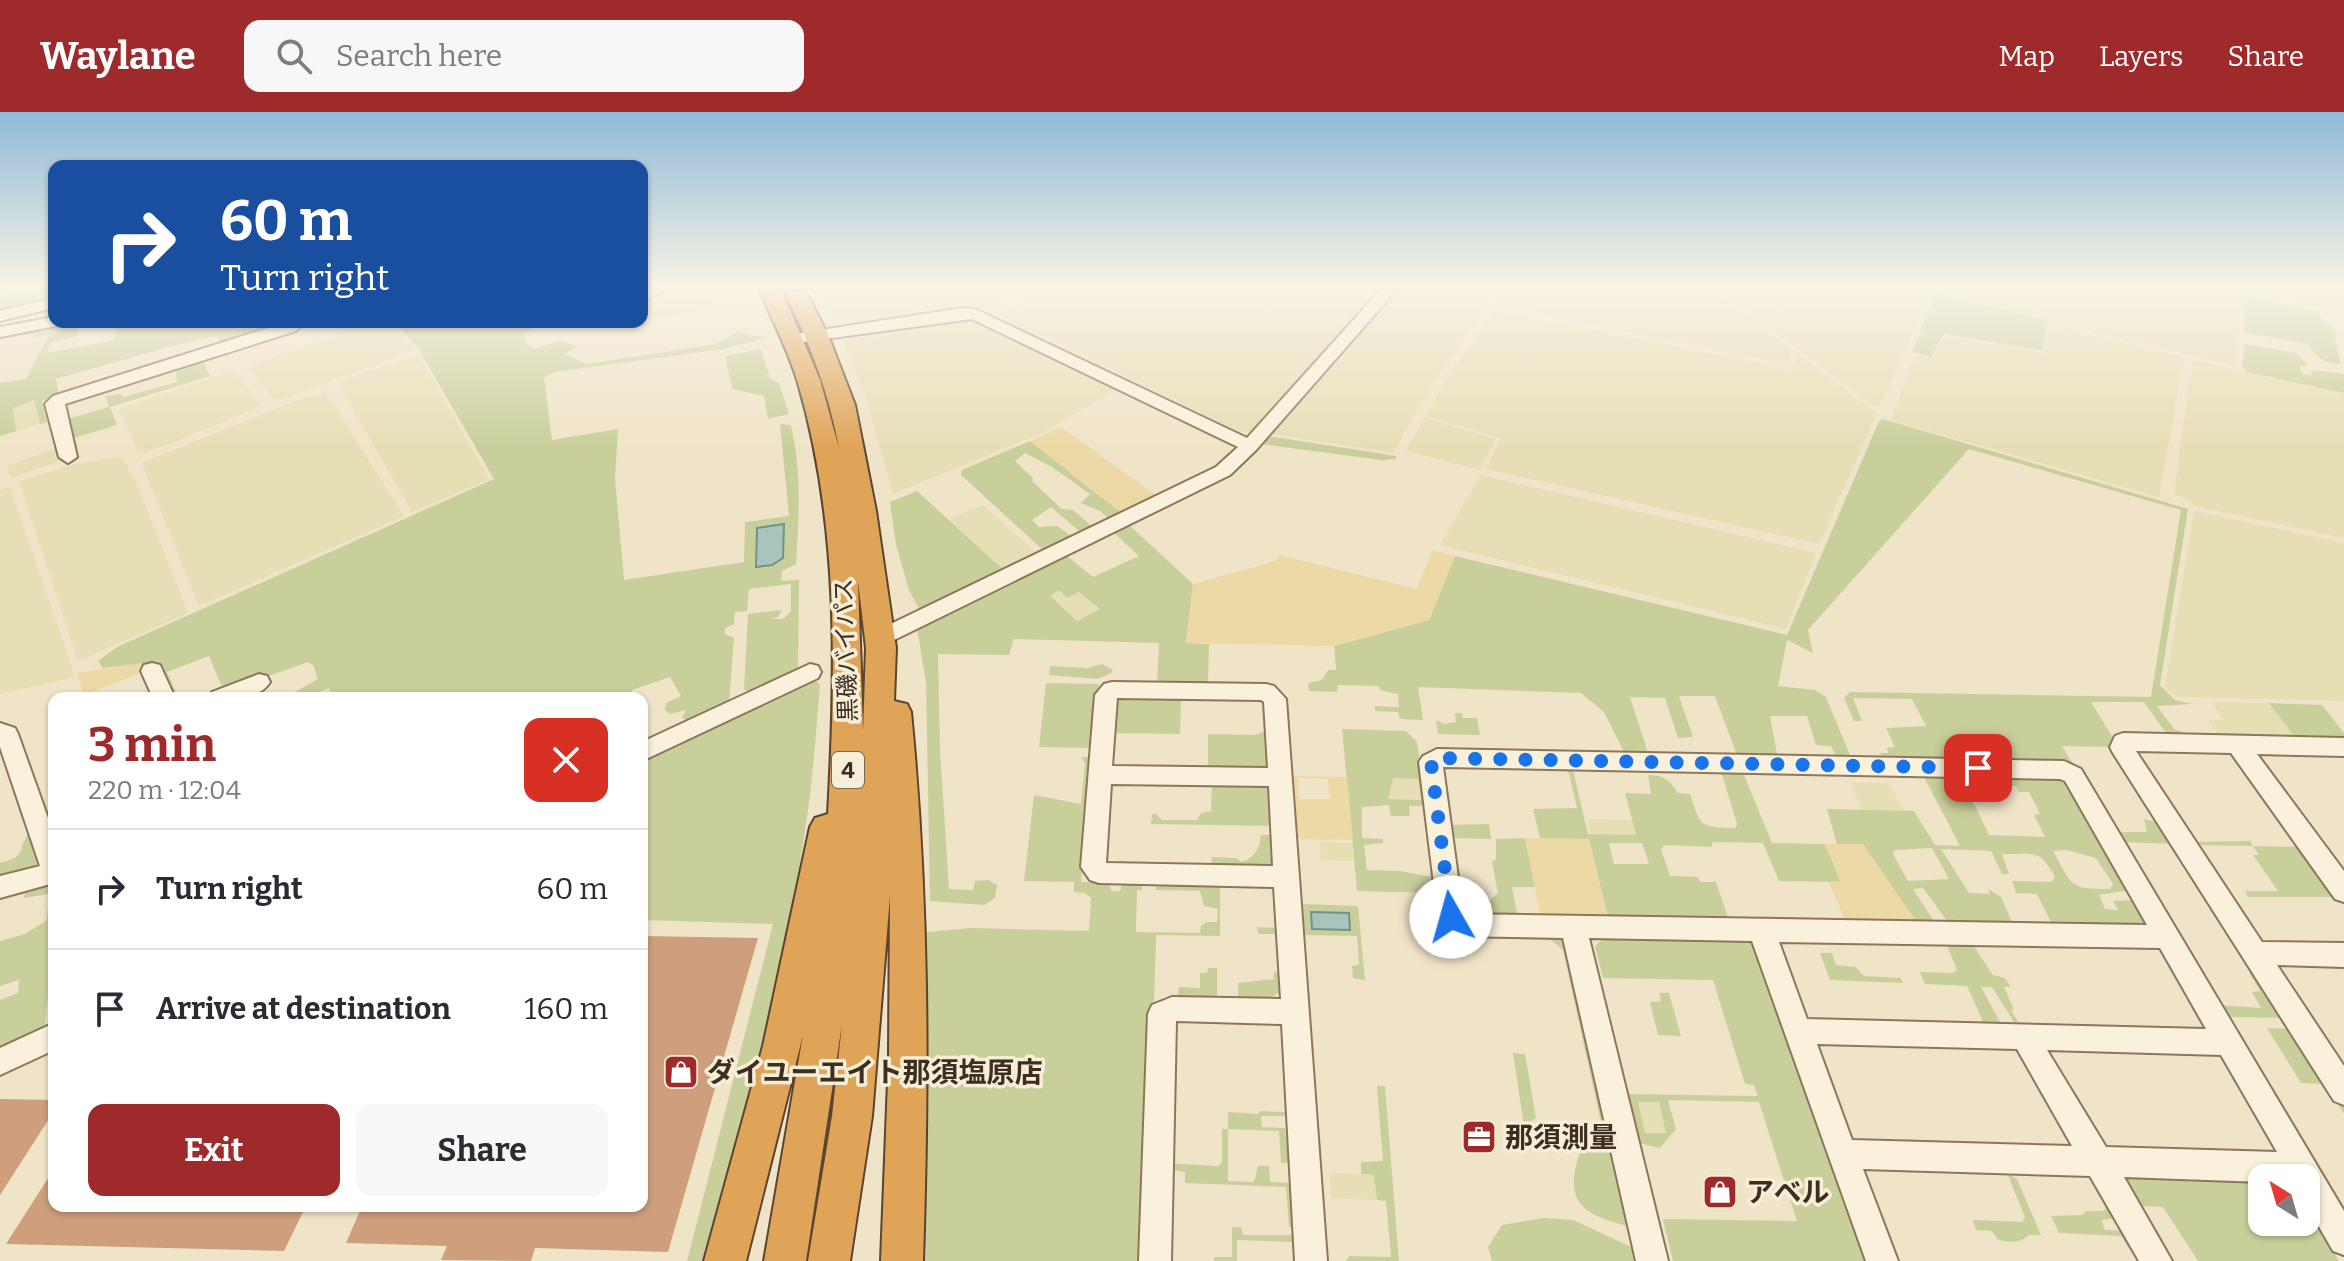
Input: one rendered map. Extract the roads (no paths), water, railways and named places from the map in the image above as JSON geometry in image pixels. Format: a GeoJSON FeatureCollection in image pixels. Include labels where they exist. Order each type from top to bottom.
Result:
{"type":"FeatureCollection","features":[{"type":"Feature","properties":{"kind":"highway","name":"黒磯バイパス"},"geometry":{"type":"LineString","coordinates":[[785,1261],[812,1111],[845,837],[846,597],[840,526],[807,341]]}},
{"type":"Feature","properties":{"kind":"highway","name":"黒磯バイパス"},"geometry":{"type":"LineString","coordinates":[[808,341],[843,405],[852,445],[880,643],[873,892],[852,1116],[829,1261]]}},
{"type":"Feature","properties":{"kind":"highway","name":"4"},"geometry":{"type":"LineString","coordinates":[[880,643],[896,712],[906,840],[908,1101],[902,1261]]}},
{"type":"Feature","properties":{"kind":"highway","name":"4"},"geometry":{"type":"LineString","coordinates":[[725,1261],[771,1098],[813,912],[848,690]]}},
{"type":"Feature","properties":{"kind":"street"},"geometry":{"type":"LineString","coordinates":[[68,457],[54,404],[59,400],[250,341]]}},
{"type":"Feature","properties":{"kind":"street"},"geometry":{"type":"LineString","coordinates":[[1030,341],[1250,446]]}},
{"type":"Feature","properties":{"kind":"street"},"geometry":{"type":"LineString","coordinates":[[880,643],[1200,485],[1234,463],[1343,341]]}},
{"type":"Feature","properties":{"kind":"street"},"geometry":{"type":"LineString","coordinates":[[152,671],[161,692]]}},
{"type":"Feature","properties":{"kind":"street"},"geometry":{"type":"LineString","coordinates":[[648,749],[810,672]]}},
{"type":"Feature","properties":{"kind":"street"},"geometry":{"type":"LineString","coordinates":[[235,692],[259,682]]}},
{"type":"Feature","properties":{"kind":"street"},"geometry":{"type":"LineString","coordinates":[[1286,877],[1099,873],[1093,867],[1106,695],[1112,690],[1266,692],[1275,699],[1311,1261]]}},
{"type":"Feature","properties":{"kind":"street"},"geometry":{"type":"LineString","coordinates":[[0,732],[7,734],[48,832]]}},
{"type":"Feature","properties":{"kind":"street"},"geometry":{"type":"LineString","coordinates":[[2344,747],[2123,742],[2121,747],[2344,1091]]}},
{"type":"Feature","properties":{"kind":"street"},"geometry":{"type":"LineString","coordinates":[[2237,744],[2344,891]]}},
{"type":"Feature","properties":{"kind":"street"},"geometry":{"type":"LineString","coordinates":[[2167,937],[1456,925],[1451,917],[1431,762],[1437,758],[2064,770],[2073,775],[2300,1164]]}},
{"type":"Feature","properties":{"kind":"street"},"geometry":{"type":"LineString","coordinates":[[1100,775],[1279,777]]}},
{"type":"Feature","properties":{"kind":"street"},"geometry":{"type":"LineString","coordinates":[[0,887],[48,874]]}},
{"type":"Feature","properties":{"kind":"street"},"geometry":{"type":"LineString","coordinates":[[1573,927],[1652,1261]]}},
{"type":"Feature","properties":{"kind":"street"},"geometry":{"type":"LineString","coordinates":[[1761,929],[1882,1261]]}},
{"type":"Feature","properties":{"kind":"street"},"geometry":{"type":"LineString","coordinates":[[2255,953],[2344,955]]}},
{"type":"Feature","properties":{"kind":"street"},"geometry":{"type":"LineString","coordinates":[[1155,1261],[1162,1014],[1172,1009],[1295,1012]]}},
{"type":"Feature","properties":{"kind":"street"},"geometry":{"type":"LineString","coordinates":[[1799,1031],[2227,1042]]}},
{"type":"Feature","properties":{"kind":"street"},"geometry":{"type":"LineString","coordinates":[[2025,1038],[2156,1261]]}},
{"type":"Feature","properties":{"kind":"street"},"geometry":{"type":"LineString","coordinates":[[0,1062],[48,1039]]}},
{"type":"Feature","properties":{"kind":"street"},"geometry":{"type":"LineString","coordinates":[[1844,1154],[2248,1167]]}},
{"type":"Feature","properties":{"kind":"street"},"geometry":{"type":"LineString","coordinates":[[2320,1199],[2344,1240]]}},
{"type":"Feature","properties":{"kind":"water"},"geometry":{"type":"Polygon","coordinates":[[[784,524],[783,558],[772,565],[756,567],[757,528],[784,524]]]}},
{"type":"Feature","properties":{"kind":"water"},"geometry":{"type":"Polygon","coordinates":[[[1311,912],[1349,913],[1350,930],[1312,929],[1311,912]]]}},
{"type":"Feature","properties":{"kind":"place","name":"ダイユーエイト那須塩原店"},"geometry":{"type":"Point","coordinates":[681,1072]}},
{"type":"Feature","properties":{"kind":"place","name":"那須測量"},"geometry":{"type":"Point","coordinates":[1479,1137]}},
{"type":"Feature","properties":{"kind":"place","name":"アベル"},"geometry":{"type":"Point","coordinates":[1720,1192]}}]}
